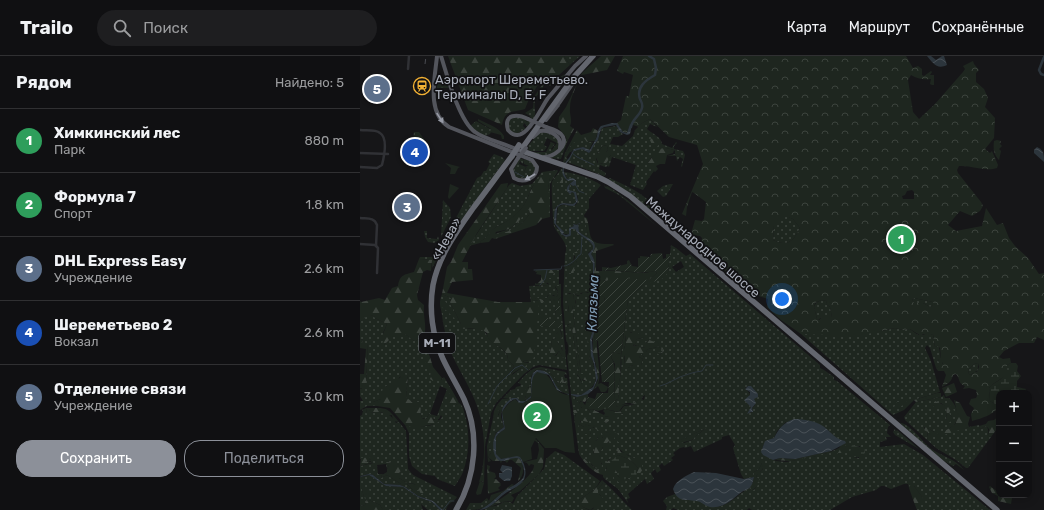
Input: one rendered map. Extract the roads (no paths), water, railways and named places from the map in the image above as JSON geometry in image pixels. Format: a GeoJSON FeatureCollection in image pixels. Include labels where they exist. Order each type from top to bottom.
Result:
{"type":"FeatureCollection","features":[{"type":"Feature","properties":{"kind":"highway","name":"«Нева»"},"geometry":{"type":"LineString","coordinates":[[456,510],[464,494],[471,472],[474,452],[473,431],[464,400],[443,359],[431,318],[432,294],[438,266],[448,245],[495,182],[523,149],[567,80],[590,56]]}},
{"type":"Feature","properties":{"kind":"highway","name":"Международное шоссе"},"geometry":{"type":"LineString","coordinates":[[523,149],[534,155],[605,182],[634,201],[997,510]]}},
{"type":"Feature","properties":{"kind":"highway","name":"Международное шоссе"},"geometry":{"type":"LineString","coordinates":[[523,149],[554,163]]}},
{"type":"Feature","properties":{"kind":"highway","name":"«Нева»"},"geometry":{"type":"LineString","coordinates":[[460,510],[467,495],[474,472],[477,452],[476,431],[471,408],[467,398],[446,358],[439,339],[434,312],[435,294],[441,267],[451,247],[495,182]]}},
{"type":"Feature","properties":{"kind":"highway","name":"Международное шоссе"},"geometry":{"type":"LineString","coordinates":[[898,427],[993,510]]}},
{"type":"Feature","properties":{"kind":"main road","name":"Международное шоссе"},"geometry":{"type":"LineString","coordinates":[[436,56],[434,102],[438,115],[443,122],[449,127],[482,140],[523,149]]}},
{"type":"Feature","properties":{"kind":"main road"},"geometry":{"type":"LineString","coordinates":[[441,56],[460,110],[470,128],[479,135],[523,149]]}},
{"type":"Feature","properties":{"kind":"main road"},"geometry":{"type":"LineString","coordinates":[[534,155],[547,157],[556,153],[564,143],[563,138],[558,132],[546,127],[528,119],[520,115],[513,116],[507,122],[508,130],[513,134],[517,136],[524,133],[533,122],[548,97],[575,66],[590,56]]}},
{"type":"Feature","properties":{"kind":"main road","name":"М-11"},"geometry":{"type":"LineString","coordinates":[[515,157],[511,172],[516,180],[523,181],[533,176],[537,168],[537,164],[523,149],[559,104],[590,56]]}},
{"type":"Feature","properties":{"kind":"main road"},"geometry":{"type":"LineString","coordinates":[[533,137],[538,132],[544,131],[557,136],[561,144],[556,153]]}},
{"type":"Feature","properties":{"kind":"water"},"geometry":{"type":"Polygon","coordinates":[[[927,56],[931,56],[936,60],[944,56],[947,65],[940,67],[933,63],[927,56]]]}},
{"type":"Feature","properties":{"kind":"water"},"geometry":{"type":"Polygon","coordinates":[[[617,123],[623,132],[627,133],[630,124],[632,125],[630,134],[627,135],[620,132],[616,125],[604,127],[601,129],[598,140],[589,153],[582,149],[574,151],[565,165],[564,173],[567,179],[573,178],[576,180],[576,185],[573,186],[570,184],[574,180],[568,181],[562,172],[565,164],[574,149],[583,147],[590,150],[601,126],[617,123]]]}},
{"type":"Feature","properties":{"kind":"water"},"geometry":{"type":"Polygon","coordinates":[[[1037,147],[1043,153],[1044,162],[1034,153],[1034,150],[1037,147]]]}},
{"type":"Feature","properties":{"kind":"water"},"geometry":{"type":"Polygon","coordinates":[[[570,184],[569,190],[576,192],[578,201],[574,206],[561,205],[557,208],[556,224],[564,232],[563,234],[566,235],[569,234],[569,228],[574,226],[573,224],[578,224],[579,232],[592,241],[595,246],[591,254],[595,264],[593,284],[594,300],[592,306],[594,312],[592,327],[594,333],[592,340],[598,378],[593,390],[588,394],[577,397],[571,394],[581,395],[593,387],[596,380],[594,364],[591,356],[590,339],[592,333],[590,327],[593,314],[590,306],[593,301],[590,282],[593,274],[593,264],[588,254],[593,249],[593,246],[575,229],[571,229],[571,235],[566,237],[561,234],[554,223],[555,209],[559,205],[562,203],[573,204],[576,202],[574,193],[572,192],[570,194],[567,191],[570,184]]]}},
{"type":"Feature","properties":{"kind":"water"},"geometry":{"type":"Polygon","coordinates":[[[537,370],[544,371],[548,373],[559,389],[569,395],[557,390],[549,375],[537,372],[532,380],[531,398],[523,403],[519,403],[516,399],[509,402],[502,412],[505,404],[512,398],[525,401],[531,396],[531,379],[533,373],[537,370]]]}},
{"type":"Feature","properties":{"kind":"water"},"geometry":{"type":"Polygon","coordinates":[[[748,386],[751,386],[758,394],[758,397],[754,399],[756,403],[752,408],[753,412],[747,414],[751,407],[744,400],[750,395],[750,392],[745,389],[748,386]]]}},
{"type":"Feature","properties":{"kind":"water"},"geometry":{"type":"Polygon","coordinates":[[[502,412],[505,429],[496,437],[496,454],[501,459],[517,456],[520,457],[526,471],[524,479],[519,485],[489,507],[479,510],[488,505],[523,477],[523,467],[520,459],[515,458],[501,461],[496,458],[494,454],[494,439],[496,434],[504,427],[502,412]]]}},
{"type":"Feature","properties":{"kind":"water"},"geometry":{"type":"Polygon","coordinates":[[[794,419],[802,419],[820,424],[846,443],[831,451],[795,459],[780,458],[773,460],[763,455],[761,452],[765,441],[774,438],[782,426],[794,419]]]}},
{"type":"Feature","properties":{"kind":"water"},"geometry":{"type":"Polygon","coordinates":[[[502,465],[512,467],[512,476],[510,481],[504,481],[499,477],[499,473],[503,473],[500,470],[502,465]]]}},
{"type":"Feature","properties":{"kind":"water"},"geometry":{"type":"Polygon","coordinates":[[[694,472],[716,473],[744,479],[754,477],[749,488],[724,505],[710,507],[698,501],[682,500],[677,496],[673,489],[676,483],[694,472]]]}},
{"type":"Feature","properties":{"kind":"water"},"geometry":{"type":"Polygon","coordinates":[[[369,474],[373,475],[384,484],[400,485],[405,487],[418,496],[433,501],[443,510],[440,510],[432,502],[418,497],[403,487],[386,486],[369,475],[360,477],[369,474]]]}},
{"type":"Feature","properties":{"kind":"waterway","name":"Клязьма"},"geometry":{"type":"LineString","coordinates":[[631,127],[642,108],[639,91],[643,84],[655,75],[656,68],[654,59],[649,56]]}},
{"type":"Feature","properties":{"kind":"waterway"},"geometry":{"type":"LineString","coordinates":[[1044,57],[1039,70],[1041,74],[1044,75]]}},
{"type":"Feature","properties":{"kind":"waterway"},"geometry":{"type":"LineString","coordinates":[[572,153],[594,165]]}},
{"type":"Feature","properties":{"kind":"waterway"},"geometry":{"type":"LineString","coordinates":[[515,172],[524,177]]}},
{"type":"Feature","properties":{"kind":"waterway"},"geometry":{"type":"LineString","coordinates":[[575,184],[579,191],[584,193]]}},
{"type":"Feature","properties":{"kind":"waterway"},"geometry":{"type":"LineString","coordinates":[[564,266],[571,263],[581,254],[582,237]]}},
{"type":"Feature","properties":{"kind":"waterway"},"geometry":{"type":"LineString","coordinates":[[534,270],[561,269],[562,266]]}},
{"type":"Feature","properties":{"kind":"waterway"},"geometry":{"type":"LineString","coordinates":[[540,285],[545,279],[547,270]]}},
{"type":"Feature","properties":{"kind":"waterway"},"geometry":{"type":"LineString","coordinates":[[488,404],[497,386],[515,368],[522,365],[528,370]]}},
{"type":"Feature","properties":{"kind":"waterway"},"geometry":{"type":"LineString","coordinates":[[660,386],[677,378],[702,371],[706,365],[713,365]]}},
{"type":"Feature","properties":{"kind":"waterway"},"geometry":{"type":"LineString","coordinates":[[443,510],[450,501],[454,501]]}},
{"type":"Feature","properties":{"kind":"railway"},"geometry":{"type":"LineString","coordinates":[[425,64],[426,56]]}},
{"type":"Feature","properties":{"kind":"place","name":"Аэропорт Шереметьево. Терминалы D, E, F"},"geometry":{"type":"Point","coordinates":[422,86]}},
{"type":"Feature","properties":{"kind":"place","name":"Отделение связи"},"geometry":{"type":"Point","coordinates":[377,89]}},
{"type":"Feature","properties":{"kind":"place","name":"Шереметьево 2"},"geometry":{"type":"Point","coordinates":[415,152]}},
{"type":"Feature","properties":{"kind":"place","name":"DHL Express Easy"},"geometry":{"type":"Point","coordinates":[407,207]}},
{"type":"Feature","properties":{"kind":"place","name":"Химкинский лес"},"geometry":{"type":"Point","coordinates":[901,239]}},
{"type":"Feature","properties":{"kind":"place","name":"Формула 7"},"geometry":{"type":"Point","coordinates":[537,416]}}]}
